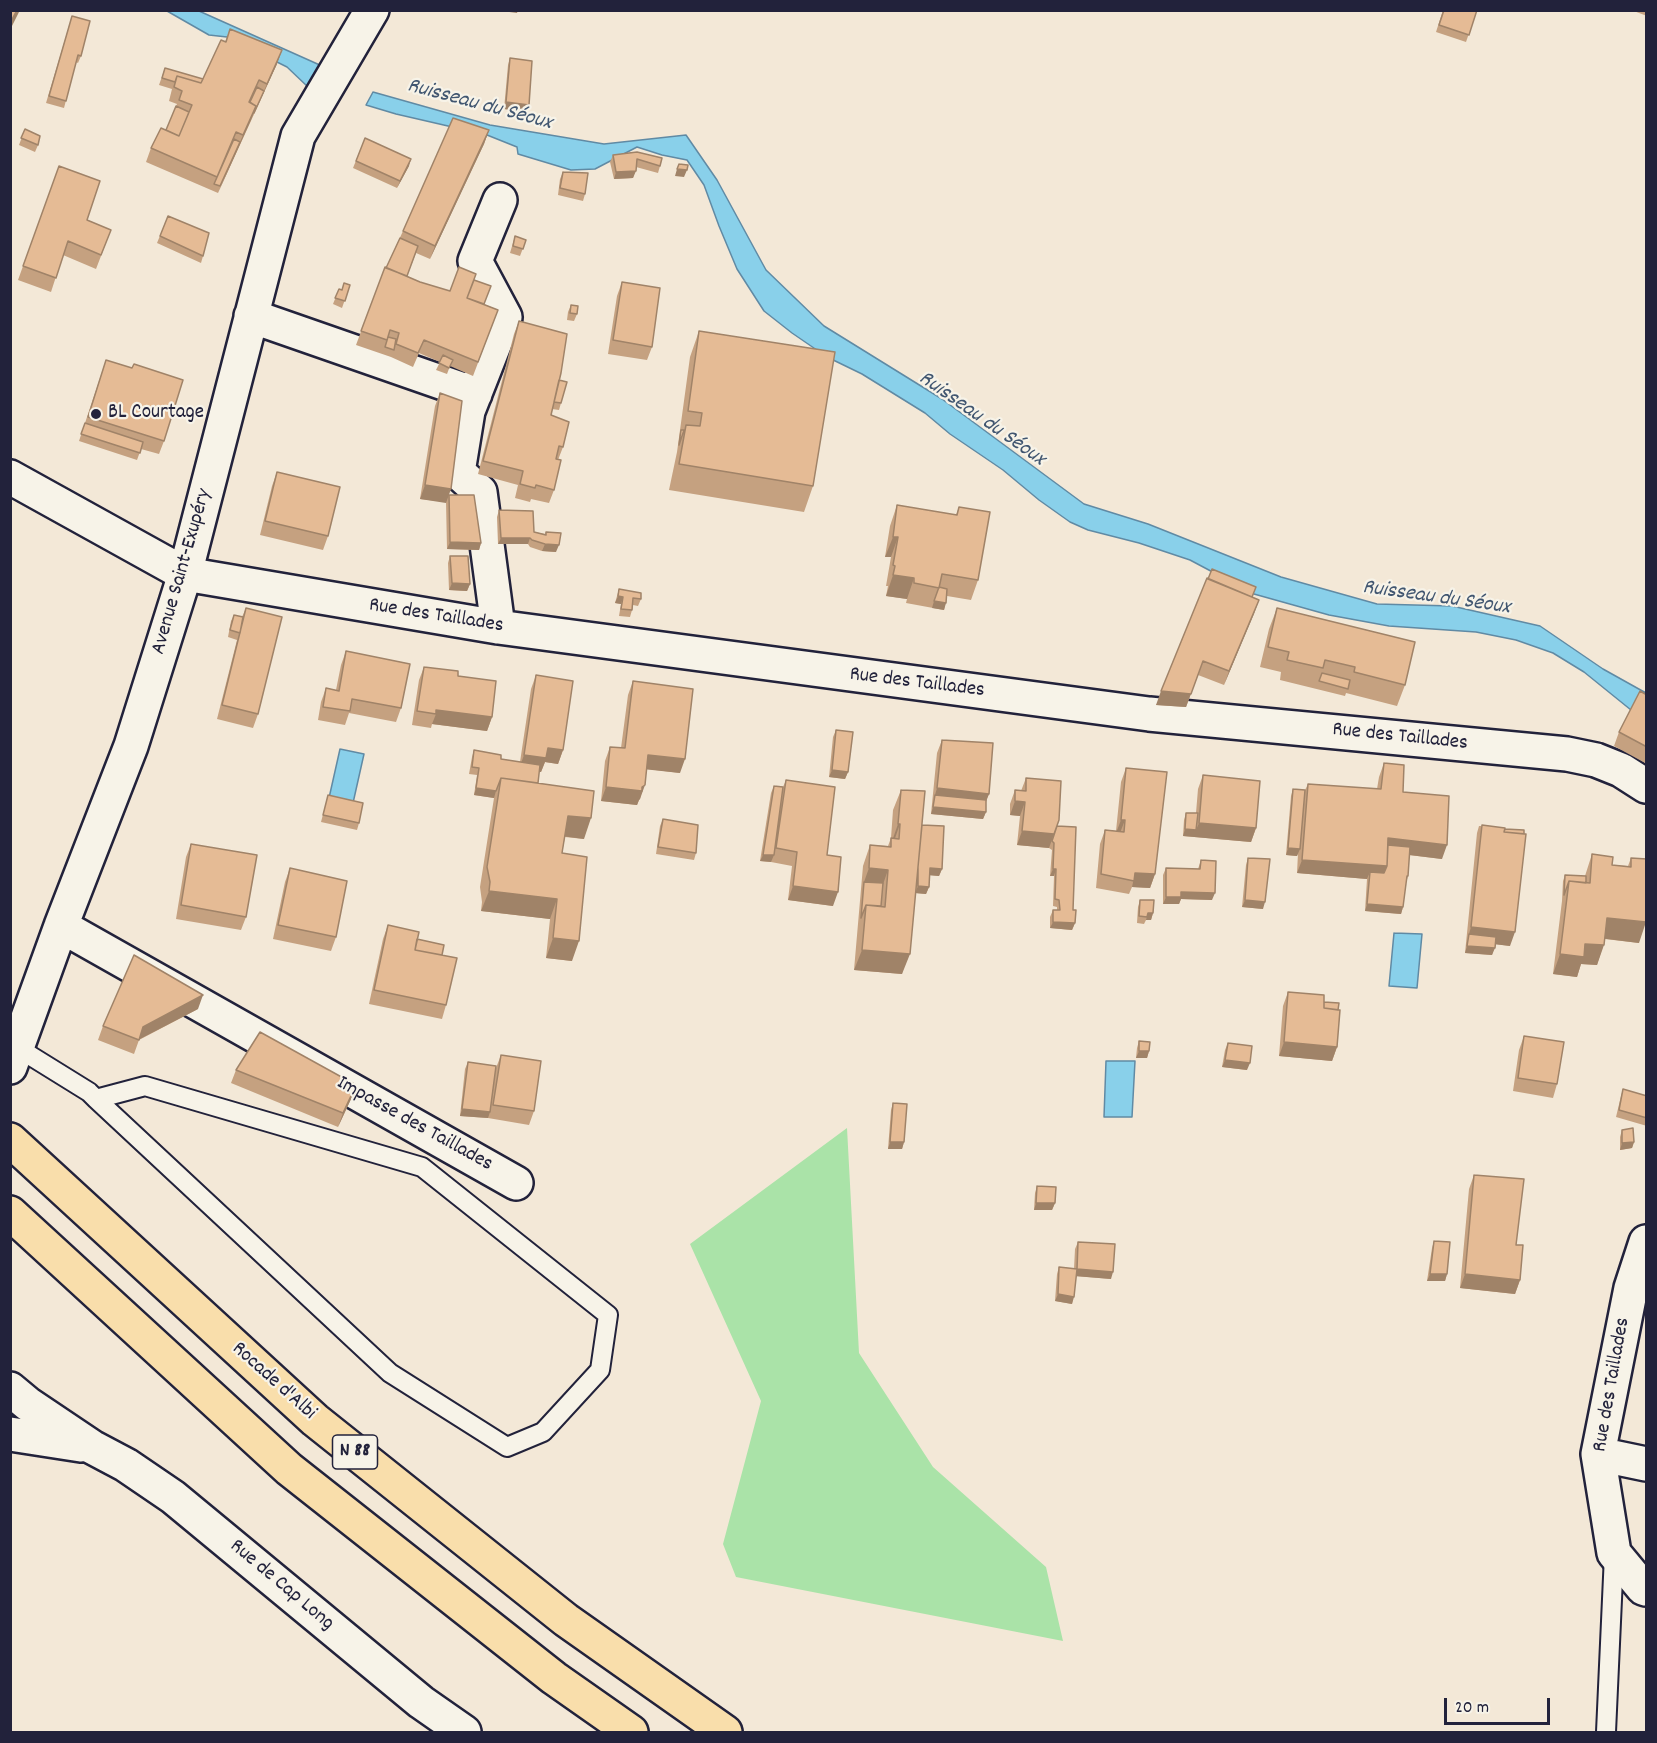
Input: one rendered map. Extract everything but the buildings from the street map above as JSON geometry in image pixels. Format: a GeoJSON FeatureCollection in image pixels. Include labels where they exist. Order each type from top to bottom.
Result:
{"type":"FeatureCollection","features":[{"type":"Feature","properties":{"kind":"highway","name":"Rocade d'Albi"},"geometry":{"type":"LineString","coordinates":[[10,1140],[315,1420],[566,1620],[725,1732]]}},
{"type":"Feature","properties":{"kind":"highway","name":"N 88"},"geometry":{"type":"LineString","coordinates":[[10,1213],[289,1469],[554,1678],[632,1732]]}},
{"type":"Feature","properties":{"kind":"street","name":"Avenue Saint-Exupéry"},"geometry":{"type":"LineString","coordinates":[[14,1057],[61,926],[131,746],[185,574],[298,136],[372,10]]}},
{"type":"Feature","properties":{"kind":"street"},"geometry":{"type":"LineString","coordinates":[[498,627],[480,492],[458,471],[468,411],[505,317],[475,261],[500,200]]}},
{"type":"Feature","properties":{"kind":"street"},"geometry":{"type":"LineString","coordinates":[[251,316],[475,394]]}},
{"type":"Feature","properties":{"kind":"street","name":"Rue des Taillades"},"geometry":{"type":"LineString","coordinates":[[10,477],[185,574],[498,627],[1149,714],[1567,754],[1596,760],[1621,770],[1647,786]]}},
{"type":"Feature","properties":{"kind":"street","name":"Impasse des Taillades"},"geometry":{"type":"LineString","coordinates":[[61,926],[516,1183]]}},
{"type":"Feature","properties":{"kind":"street","name":"Rue des Taillades"},"geometry":{"type":"LineString","coordinates":[[1614,1553],[1598,1454],[1631,1288],[1647,1242]]}},
{"type":"Feature","properties":{"kind":"street","name":"Rue de Cap Long"},"geometry":{"type":"LineString","coordinates":[[10,1389],[28,1404],[92,1447],[126,1465],[173,1497],[421,1702],[465,1732]]}},
{"type":"Feature","properties":{"kind":"street","name":"Rue de Cap Long"},"geometry":{"type":"LineString","coordinates":[[10,1434],[92,1447]]}},
{"type":"Feature","properties":{"kind":"street"},"geometry":{"type":"LineString","coordinates":[[1598,1454],[1647,1464]]}},
{"type":"Feature","properties":{"kind":"street"},"geometry":{"type":"LineString","coordinates":[[1614,1553],[1647,1589]]}},
{"type":"Feature","properties":{"kind":"lane"},"geometry":{"type":"LineString","coordinates":[[14,1057],[89,1092],[96,1099],[390,1373],[507,1447],[543,1432],[600,1370],[608,1315],[422,1167],[145,1086],[96,1099]]}},
{"type":"Feature","properties":{"kind":"lane"},"geometry":{"type":"LineString","coordinates":[[1606,1732],[1614,1553]]}},
{"type":"Feature","properties":{"kind":"green space"},"geometry":{"type":"Polygon","coordinates":[[[847,1128],[859,1353],[933,1467],[1046,1567],[1063,1641],[736,1577],[723,1544],[761,1401],[690,1244],[847,1128]]]}},
{"type":"Feature","properties":{"kind":"water"},"geometry":{"type":"Polygon","coordinates":[[[167,11],[199,11],[322,66],[308,87],[287,67],[227,37],[209,35],[167,11]]]}},
{"type":"Feature","properties":{"kind":"water"},"geometry":{"type":"Polygon","coordinates":[[[373,92],[490,125],[604,144],[686,135],[717,180],[766,270],[824,326],[942,399],[1084,504],[1148,524],[1281,577],[1377,604],[1452,606],[1540,626],[1603,669],[1646,693],[1646,711],[1631,710],[1584,672],[1553,653],[1516,640],[1476,632],[1389,626],[1329,615],[1254,594],[1190,560],[1139,543],[1088,530],[1070,522],[925,413],[862,374],[827,357],[764,311],[737,269],[704,185],[687,160],[637,147],[595,169],[571,170],[518,154],[517,147],[487,135],[366,105],[373,92]]]}},
{"type":"Feature","properties":{"kind":"water"},"geometry":{"type":"Polygon","coordinates":[[[340,749],[364,754],[353,803],[329,798],[340,749]]]}},
{"type":"Feature","properties":{"kind":"water"},"geometry":{"type":"Polygon","coordinates":[[[1394,933],[1422,934],[1417,988],[1389,986],[1394,933]]]}},
{"type":"Feature","properties":{"kind":"water"},"geometry":{"type":"Polygon","coordinates":[[[1106,1061],[1135,1061],[1132,1117],[1104,1117],[1106,1061]]]}},
{"type":"Feature","properties":{"kind":"place","name":"BL Courtage"},"geometry":{"type":"Point","coordinates":[96,414]}},
{"type":"Feature","properties":{"kind":"water label","name":"Ruisseau du Séoux"},"geometry":{"type":"Point","coordinates":[479,106]}},
{"type":"Feature","properties":{"kind":"water label","name":"Ruisseau du Séoux"},"geometry":{"type":"Point","coordinates":[981,420]}},
{"type":"Feature","properties":{"kind":"water label","name":"Ruisseau du Séoux"},"geometry":{"type":"Point","coordinates":[1436,599]}}]}
